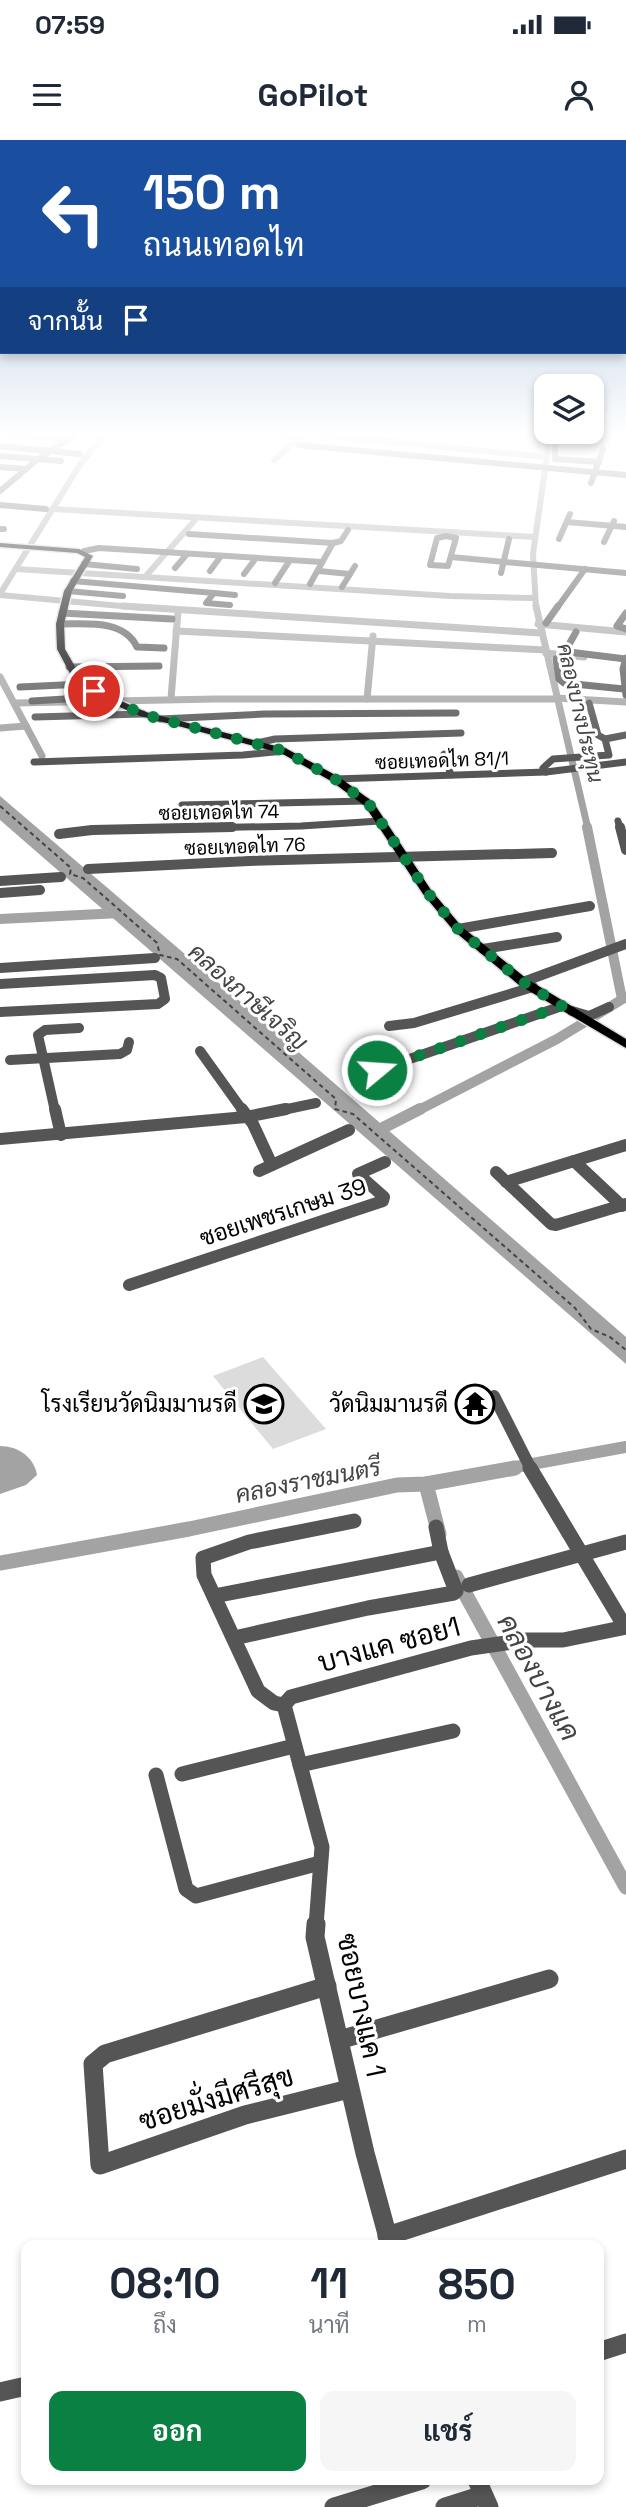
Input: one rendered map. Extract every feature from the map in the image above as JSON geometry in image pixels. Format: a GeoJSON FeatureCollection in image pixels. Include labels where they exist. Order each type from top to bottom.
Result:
{"type":"FeatureCollection","features":[{"type":"Feature","properties":{"kind":"main road"},"geometry":{"type":"LineString","coordinates":[[0,545],[84,551],[89,556],[68,592],[60,624],[61,649],[71,670],[87,687],[142,714],[284,751],[335,779],[366,801],[433,900],[458,929],[528,984],[626,1044]]}},
{"type":"Feature","properties":{"kind":"street"},"geometry":{"type":"LineString","coordinates":[[246,558],[255,544]]}},
{"type":"Feature","properties":{"kind":"street"},"geometry":{"type":"LineString","coordinates":[[275,583],[295,544]]}},
{"type":"Feature","properties":{"kind":"street"},"geometry":{"type":"LineString","coordinates":[[310,584],[332,544]]}},
{"type":"Feature","properties":{"kind":"street"},"geometry":{"type":"LineString","coordinates":[[437,544],[431,566],[446,567],[454,544]]}},
{"type":"Feature","properties":{"kind":"street"},"geometry":{"type":"LineString","coordinates":[[501,573],[508,544]]}},
{"type":"Feature","properties":{"kind":"street"},"geometry":{"type":"LineString","coordinates":[[84,551],[99,548],[322,562]]}},
{"type":"Feature","properties":{"kind":"street"},"geometry":{"type":"LineString","coordinates":[[176,568],[187,554]]}},
{"type":"Feature","properties":{"kind":"street"},"geometry":{"type":"LineString","coordinates":[[210,571],[221,556]]}},
{"type":"Feature","properties":{"kind":"street"},"geometry":{"type":"LineString","coordinates":[[451,557],[626,573]]}},
{"type":"Feature","properties":{"kind":"street"},"geometry":{"type":"LineString","coordinates":[[244,574],[256,558]]}},
{"type":"Feature","properties":{"kind":"street"},"geometry":{"type":"LineString","coordinates":[[342,587],[355,566]]}},
{"type":"Feature","properties":{"kind":"street"},"geometry":{"type":"LineString","coordinates":[[77,574],[137,569]]}},
{"type":"Feature","properties":{"kind":"street"},"geometry":{"type":"LineString","coordinates":[[546,623],[585,569]]}},
{"type":"Feature","properties":{"kind":"street"},"geometry":{"type":"LineString","coordinates":[[319,571],[350,574]]}},
{"type":"Feature","properties":{"kind":"street"},"geometry":{"type":"LineString","coordinates":[[77,574],[236,595]]}},
{"type":"Feature","properties":{"kind":"street"},"geometry":{"type":"LineString","coordinates":[[68,592],[123,596]]}},
{"type":"Feature","properties":{"kind":"street"},"geometry":{"type":"LineString","coordinates":[[214,593],[206,603],[230,605]]}},
{"type":"Feature","properties":{"kind":"street"},"geometry":{"type":"LineString","coordinates":[[63,606],[172,620]]}},
{"type":"Feature","properties":{"kind":"street"},"geometry":{"type":"LineString","coordinates":[[624,626],[626,613]]}},
{"type":"Feature","properties":{"kind":"street"},"geometry":{"type":"LineString","coordinates":[[60,624],[122,628],[133,636],[137,647],[164,648]]}},
{"type":"Feature","properties":{"kind":"street"},"geometry":{"type":"LineString","coordinates":[[556,659],[560,681],[625,692],[626,659],[569,652],[567,648],[576,632]]}},
{"type":"Feature","properties":{"kind":"street"},"geometry":{"type":"LineString","coordinates":[[71,670],[93,665],[159,666]]}},
{"type":"Feature","properties":{"kind":"street"},"geometry":{"type":"LineString","coordinates":[[71,670],[114,673]]}},
{"type":"Feature","properties":{"kind":"street"},"geometry":{"type":"LineString","coordinates":[[20,687],[87,687]]}},
{"type":"Feature","properties":{"kind":"street"},"geometry":{"type":"LineString","coordinates":[[32,701],[65,699],[73,692],[87,687]]}},
{"type":"Feature","properties":{"kind":"street"},"geometry":{"type":"LineString","coordinates":[[589,703],[598,735],[605,739],[626,735]]}},
{"type":"Feature","properties":{"kind":"street"},"geometry":{"type":"LineString","coordinates":[[160,719],[264,714],[456,713]]}},
{"type":"Feature","properties":{"kind":"street"},"geometry":{"type":"LineString","coordinates":[[35,717],[142,714]]}},
{"type":"Feature","properties":{"kind":"street"},"geometry":{"type":"LineString","coordinates":[[257,743],[275,739],[461,733]]}},
{"type":"Feature","properties":{"kind":"street"},"geometry":{"type":"LineString","coordinates":[[545,770],[549,761],[558,755],[609,755],[605,739]]}},
{"type":"Feature","properties":{"kind":"street"},"geometry":{"type":"LineString","coordinates":[[34,762],[284,751]]}},
{"type":"Feature","properties":{"kind":"street"},"geometry":{"type":"LineString","coordinates":[[444,754],[452,775]]}},
{"type":"Feature","properties":{"kind":"street","name":"ซอยเทอดไท 81/1"},"geometry":{"type":"LineString","coordinates":[[335,779],[567,769],[626,762]]}},
{"type":"Feature","properties":{"kind":"street"},"geometry":{"type":"LineString","coordinates":[[182,805],[366,801]]}},
{"type":"Feature","properties":{"kind":"street","name":"ซอยเทอดไท 74"},"geometry":{"type":"LineString","coordinates":[[59,834],[92,830],[301,826],[380,821]]}},
{"type":"Feature","properties":{"kind":"street"},"geometry":{"type":"LineString","coordinates":[[618,821],[626,850]]}},
{"type":"Feature","properties":{"kind":"street","name":"ซอยเทอดไท 76"},"geometry":{"type":"LineString","coordinates":[[88,869],[248,861],[552,853]]}},
{"type":"Feature","properties":{"kind":"street"},"geometry":{"type":"LineString","coordinates":[[0,881],[61,877]]}},
{"type":"Feature","properties":{"kind":"street"},"geometry":{"type":"LineString","coordinates":[[0,893],[40,890]]}},
{"type":"Feature","properties":{"kind":"street"},"geometry":{"type":"LineString","coordinates":[[458,929],[590,906]]}},
{"type":"Feature","properties":{"kind":"street"},"geometry":{"type":"LineString","coordinates":[[483,949],[557,937]]}},
{"type":"Feature","properties":{"kind":"street"},"geometry":{"type":"LineString","coordinates":[[389,1026],[414,1023],[528,984],[626,944]]}},
{"type":"Feature","properties":{"kind":"street"},"geometry":{"type":"LineString","coordinates":[[0,968],[155,958]]}},
{"type":"Feature","properties":{"kind":"street"},"geometry":{"type":"LineString","coordinates":[[0,984],[158,975],[165,999],[158,1004],[0,1012]]}},
{"type":"Feature","properties":{"kind":"street"},"geometry":{"type":"LineString","coordinates":[[377,1070],[565,1008],[589,1016],[609,1007]]}},
{"type":"Feature","properties":{"kind":"street"},"geometry":{"type":"LineString","coordinates":[[61,1136],[38,1035],[40,1032],[79,1028]]}},
{"type":"Feature","properties":{"kind":"street"},"geometry":{"type":"LineString","coordinates":[[10,1060],[120,1054],[127,1050],[129,1042]]}},
{"type":"Feature","properties":{"kind":"street"},"geometry":{"type":"LineString","coordinates":[[200,1051],[253,1124],[272,1165]]}},
{"type":"Feature","properties":{"kind":"street"},"geometry":{"type":"LineString","coordinates":[[0,1139],[61,1136],[246,1117],[316,1103]]}},
{"type":"Feature","properties":{"kind":"street"},"geometry":{"type":"LineString","coordinates":[[259,1171],[349,1130]]}},
{"type":"Feature","properties":{"kind":"street"},"geometry":{"type":"LineString","coordinates":[[506,1182],[626,1145]]}},
{"type":"Feature","properties":{"kind":"street"},"geometry":{"type":"LineString","coordinates":[[574,1161],[624,1205]]}},
{"type":"Feature","properties":{"kind":"street","name":"ซอยเพชรเกษม 39"},"geometry":{"type":"LineString","coordinates":[[129,1285],[383,1201],[384,1197],[358,1174],[385,1162]]}},
{"type":"Feature","properties":{"kind":"street"},"geometry":{"type":"LineString","coordinates":[[496,1172],[551,1224],[556,1225],[624,1205]]}},
{"type":"Feature","properties":{"kind":"street"},"geometry":{"type":"LineString","coordinates":[[494,1396],[536,1479],[625,1627]]}},
{"type":"Feature","properties":{"kind":"street"},"geometry":{"type":"LineString","coordinates":[[288,1701],[274,1703],[258,1692],[202,1567],[203,1558],[249,1542],[354,1521]]}},
{"type":"Feature","properties":{"kind":"street"},"geometry":{"type":"LineString","coordinates":[[234,1638],[368,1608],[454,1593],[452,1576],[441,1552],[436,1527]]}},
{"type":"Feature","properties":{"kind":"street"},"geometry":{"type":"LineString","coordinates":[[469,1585],[626,1542]]}},
{"type":"Feature","properties":{"kind":"street"},"geometry":{"type":"LineString","coordinates":[[214,1596],[441,1552]]}},
{"type":"Feature","properties":{"kind":"street","name":"บางแค ซอย1"},"geometry":{"type":"LineString","coordinates":[[288,1701],[471,1648],[514,1641],[563,1640],[625,1627]]}},
{"type":"Feature","properties":{"kind":"street","name":"ซอยบางแค 1"},"geometry":{"type":"LineString","coordinates":[[288,1701],[294,1746],[322,1847],[314,1929],[349,2089],[389,2240]]}},
{"type":"Feature","properties":{"kind":"street"},"geometry":{"type":"LineString","coordinates":[[300,1765],[453,1731]]}},
{"type":"Feature","properties":{"kind":"street"},"geometry":{"type":"LineString","coordinates":[[182,1774],[294,1746]]}},
{"type":"Feature","properties":{"kind":"street"},"geometry":{"type":"LineString","coordinates":[[156,1775],[186,1889],[191,1894],[196,1896],[320,1863]]}},
{"type":"Feature","properties":{"kind":"street"},"geometry":{"type":"LineString","coordinates":[[339,2040],[549,1979]]}},
{"type":"Feature","properties":{"kind":"street","name":"ซอยมั่งมีศรีสุข"},"geometry":{"type":"LineString","coordinates":[[327,1986],[105,2054],[97,2059],[93,2064],[100,2165],[245,2115],[349,2089]]}},
{"type":"Feature","properties":{"kind":"street"},"geometry":{"type":"LineString","coordinates":[[392,2240],[626,2159]]}},
{"type":"Feature","properties":{"kind":"street"},"geometry":{"type":"LineString","coordinates":[[604,2350],[626,2343]]}},
{"type":"Feature","properties":{"kind":"street"},"geometry":{"type":"LineString","coordinates":[[0,2392],[21,2387]]}},
{"type":"Feature","properties":{"kind":"street"},"geometry":{"type":"LineString","coordinates":[[334,2507],[406,2485]]}},
{"type":"Feature","properties":{"kind":"street"},"geometry":{"type":"LineString","coordinates":[[444,2507],[483,2494]]}},
{"type":"Feature","properties":{"kind":"shaded area"},"geometry":{"type":"Polygon","coordinates":[[[0,796],[626,1337],[626,1364],[0,820],[0,796]]]}},
{"type":"Feature","properties":{"kind":"shaded area"},"geometry":{"type":"Polygon","coordinates":[[[263,1357],[326,1429],[273,1449],[213,1376],[263,1357]]]}},
{"type":"Feature","properties":{"kind":"shaded area"},"geometry":{"type":"Polygon","coordinates":[[[0,1446],[19,1450],[29,1458],[37,1475],[26,1485],[0,1494],[0,1446]]]}},
{"type":"Feature","properties":{"kind":"waterway"},"geometry":{"type":"LineString","coordinates":[[0,594],[31,544]]}},
{"type":"Feature","properties":{"kind":"waterway"},"geometry":{"type":"LineString","coordinates":[[145,577],[174,544]]}},
{"type":"Feature","properties":{"kind":"waterway","name":"คลองบางประทุน"},"geometry":{"type":"LineString","coordinates":[[534,544],[536,608]]}},
{"type":"Feature","properties":{"kind":"waterway"},"geometry":{"type":"LineString","coordinates":[[16,569],[450,596],[532,598]]}},
{"type":"Feature","properties":{"kind":"waterway"},"geometry":{"type":"LineString","coordinates":[[0,595],[143,608]]}},
{"type":"Feature","properties":{"kind":"waterway"},"geometry":{"type":"LineString","coordinates":[[123,606],[541,633]]}},
{"type":"Feature","properties":{"kind":"waterway","name":"คลองบางประทุน"},"geometry":{"type":"LineString","coordinates":[[536,606],[540,624]]}},
{"type":"Feature","properties":{"kind":"waterway"},"geometry":{"type":"LineString","coordinates":[[176,631],[178,611]]}},
{"type":"Feature","properties":{"kind":"waterway"},"geometry":{"type":"LineString","coordinates":[[540,624],[626,632]]}},
{"type":"Feature","properties":{"kind":"waterway","name":"คลองบางประทุน"},"geometry":{"type":"LineString","coordinates":[[540,624],[547,653]]}},
{"type":"Feature","properties":{"kind":"waterway"},"geometry":{"type":"LineString","coordinates":[[171,699],[176,631]]}},
{"type":"Feature","properties":{"kind":"waterway"},"geometry":{"type":"LineString","coordinates":[[176,631],[373,641]]}},
{"type":"Feature","properties":{"kind":"waterway"},"geometry":{"type":"LineString","coordinates":[[373,636],[373,641]]}},
{"type":"Feature","properties":{"kind":"waterway"},"geometry":{"type":"LineString","coordinates":[[367,699],[373,641]]}},
{"type":"Feature","properties":{"kind":"waterway"},"geometry":{"type":"LineString","coordinates":[[373,641],[545,650]]}},
{"type":"Feature","properties":{"kind":"waterway"},"geometry":{"type":"LineString","coordinates":[[547,653],[584,657]]}},
{"type":"Feature","properties":{"kind":"waterway","name":"คลองบางประทุน"},"geometry":{"type":"LineString","coordinates":[[547,653],[557,698]]}},
{"type":"Feature","properties":{"kind":"waterway"},"geometry":{"type":"LineString","coordinates":[[0,677],[42,756]]}},
{"type":"Feature","properties":{"kind":"waterway"},"geometry":{"type":"LineString","coordinates":[[557,698],[626,702]]}},
{"type":"Feature","properties":{"kind":"waterway","name":"คลองบางประทุน"},"geometry":{"type":"LineString","coordinates":[[557,698],[588,829]]}},
{"type":"Feature","properties":{"kind":"waterway"},"geometry":{"type":"LineString","coordinates":[[15,703],[367,699]]}},
{"type":"Feature","properties":{"kind":"waterway"},"geometry":{"type":"LineString","coordinates":[[367,699],[557,699]]}},
{"type":"Feature","properties":{"kind":"waterway"},"geometry":{"type":"LineString","coordinates":[[0,728],[26,726]]}},
{"type":"Feature","properties":{"kind":"waterway","name":"คลองบางประทุน"},"geometry":{"type":"LineString","coordinates":[[587,827],[622,999]]}},
{"type":"Feature","properties":{"kind":"waterway"},"geometry":{"type":"LineString","coordinates":[[0,919],[120,913]]}},
{"type":"Feature","properties":{"kind":"waterway"},"geometry":{"type":"LineString","coordinates":[[417,1111],[557,1039],[626,997]]}},
{"type":"Feature","properties":{"kind":"waterway"},"geometry":{"type":"LineString","coordinates":[[371,1134],[420,1109]]}},
{"type":"Feature","properties":{"kind":"waterway","name":"คลองราชมนตรี"},"geometry":{"type":"LineString","coordinates":[[505,1469],[626,1447]]}},
{"type":"Feature","properties":{"kind":"waterway","name":"คลองราชมนตรี"},"geometry":{"type":"LineString","coordinates":[[426,1484],[515,1468]]}},
{"type":"Feature","properties":{"kind":"waterway","name":"คลองราชมนตรี"},"geometry":{"type":"LineString","coordinates":[[0,1563],[189,1529],[397,1485],[426,1484]]}},
{"type":"Feature","properties":{"kind":"waterway","name":"คลองบางแค"},"geometry":{"type":"LineString","coordinates":[[426,1484],[439,1534]]}},
{"type":"Feature","properties":{"kind":"waterway","name":"คลองบางแค"},"geometry":{"type":"LineString","coordinates":[[456,1577],[626,1887]]}},
{"type":"Feature","properties":{"kind":"ferry route"},"geometry":{"type":"LineString","coordinates":[[0,806],[71,868],[70,874],[83,878],[157,943],[160,955],[177,959],[336,1099],[335,1109],[353,1114],[575,1308],[591,1329],[610,1337],[626,1350]]}},
{"type":"Feature","properties":{"kind":"place","name":"โรงเรียนวัดนิมมานรดี"},"geometry":{"type":"Point","coordinates":[264,1404]}},
{"type":"Feature","properties":{"kind":"place","name":"วัดนิมมานรดี"},"geometry":{"type":"Point","coordinates":[475,1404]}},
{"type":"Feature","properties":{"kind":"route"},"geometry":{"type":"LineString","coordinates":[[94,691],[142,714],[284,751],[335,779],[369,804],[427,892],[458,929],[523,982],[562,1006],[377,1070]]}},
{"type":"Feature","properties":{"kind":"water label","name":"คลองภาษีเจริญ"},"geometry":{"type":"Point","coordinates":[248,997]}}]}
